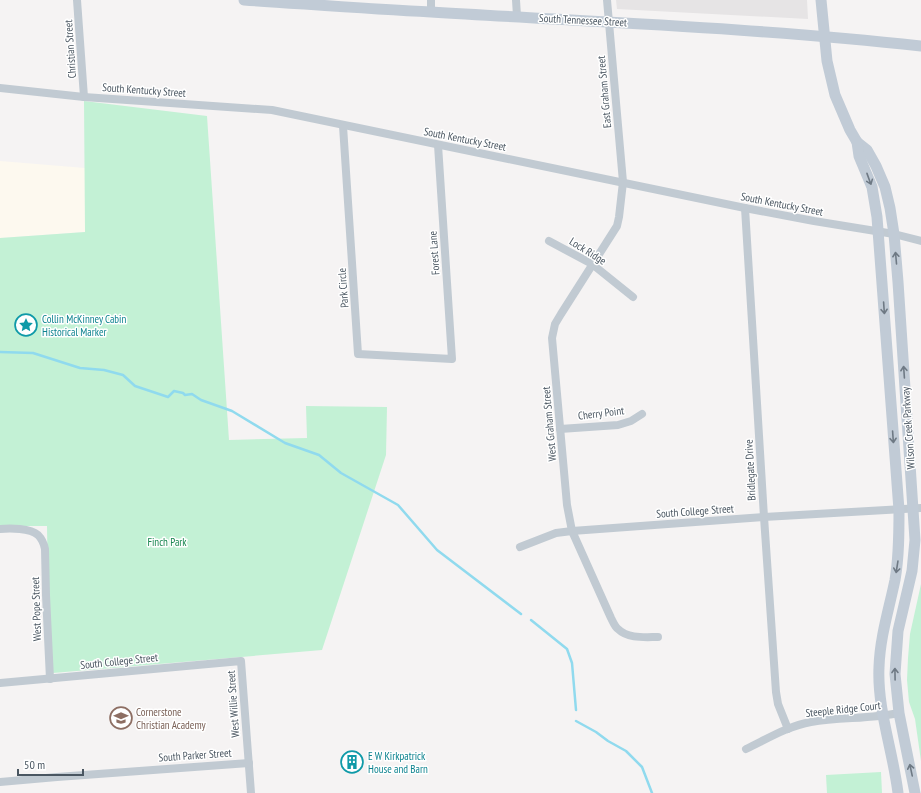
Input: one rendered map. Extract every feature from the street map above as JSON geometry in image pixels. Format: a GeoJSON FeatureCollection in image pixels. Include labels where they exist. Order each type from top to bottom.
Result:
{"type":"FeatureCollection","features":[{"type":"Feature","properties":{"kind":"main road","name":"South Tennessee Street"},"geometry":{"type":"LineString","coordinates":[[244,0],[825,36],[921,46]]}},
{"type":"Feature","properties":{"kind":"main road","name":"Wilson Creek Parkway"},"geometry":{"type":"LineString","coordinates":[[821,0],[828,65],[832,86],[857,142],[859,156],[872,187],[876,205],[899,510],[898,557],[882,634],[879,678],[884,716],[895,769],[898,793]]}},
{"type":"Feature","properties":{"kind":"main road","name":"Wilson Creek Parkway"},"geometry":{"type":"LineString","coordinates":[[857,142],[867,150],[881,177],[890,208],[894,234],[917,508],[914,561],[900,619],[895,661],[899,713],[915,793]]}},
{"type":"Feature","properties":{"kind":"street","name":"Christian Street"},"geometry":{"type":"LineString","coordinates":[[77,0],[84,97]]}},
{"type":"Feature","properties":{"kind":"street"},"geometry":{"type":"LineString","coordinates":[[431,0],[431,12]]}},
{"type":"Feature","properties":{"kind":"street"},"geometry":{"type":"LineString","coordinates":[[516,0],[517,16]]}},
{"type":"Feature","properties":{"kind":"street","name":"East Graham Street"},"geometry":{"type":"LineString","coordinates":[[607,0],[623,182]]}},
{"type":"Feature","properties":{"kind":"street","name":"South Kentucky Street"},"geometry":{"type":"LineString","coordinates":[[0,88],[84,97],[272,110],[343,126],[745,208],[894,234],[921,241]]}},
{"type":"Feature","properties":{"kind":"street","name":"Park Circle"},"geometry":{"type":"LineString","coordinates":[[343,126],[358,354],[452,359]]}},
{"type":"Feature","properties":{"kind":"street","name":"Forest Lane"},"geometry":{"type":"LineString","coordinates":[[438,145],[452,359]]}},
{"type":"Feature","properties":{"kind":"street","name":"West Graham Street"},"geometry":{"type":"LineString","coordinates":[[623,182],[617,226],[555,324],[552,338],[567,506],[572,531],[611,618],[618,629],[627,635],[640,638],[658,636]]}},
{"type":"Feature","properties":{"kind":"street","name":"Bridlegate Drive"},"geometry":{"type":"LineString","coordinates":[[745,208],[776,692],[778,704],[788,729]]}},
{"type":"Feature","properties":{"kind":"street","name":"Lock Ridge"},"geometry":{"type":"LineString","coordinates":[[549,241],[592,264],[633,297]]}},
{"type":"Feature","properties":{"kind":"street","name":"Cherry Point"},"geometry":{"type":"LineString","coordinates":[[560,428],[618,425],[631,421],[642,414]]}},
{"type":"Feature","properties":{"kind":"street","name":"South College Street"},"geometry":{"type":"LineString","coordinates":[[520,547],[556,533],[572,531],[917,508]]}},
{"type":"Feature","properties":{"kind":"street","name":"West Pope Street"},"geometry":{"type":"LineString","coordinates":[[0,529],[12,528],[32,532],[42,539],[45,549],[50,679]]}},
{"type":"Feature","properties":{"kind":"street","name":"South College Street"},"geometry":{"type":"LineString","coordinates":[[0,683],[241,660]]}},
{"type":"Feature","properties":{"kind":"street","name":"West Willie Street"},"geometry":{"type":"LineString","coordinates":[[241,660],[251,793]]}},
{"type":"Feature","properties":{"kind":"street","name":"Steeple Ridge Court"},"geometry":{"type":"LineString","coordinates":[[746,749],[788,729],[811,722],[884,716],[899,713]]}},
{"type":"Feature","properties":{"kind":"street","name":"South Parker Street"},"geometry":{"type":"LineString","coordinates":[[0,782],[249,763]]}},
{"type":"Feature","properties":{"kind":"shaded area"},"geometry":{"type":"Polygon","coordinates":[[[616,0],[807,0],[808,19],[617,9],[616,0]]]}},
{"type":"Feature","properties":{"kind":"shaded area"},"geometry":{"type":"Polygon","coordinates":[[[0,161],[85,168],[85,232],[0,238],[0,161]]]}},
{"type":"Feature","properties":{"kind":"green space","name":"Finch Park"},"geometry":{"type":"Polygon","coordinates":[[[84,101],[207,116],[229,440],[307,438],[306,406],[387,407],[386,455],[322,650],[53,673],[48,594],[47,526],[0,526],[0,238],[85,232],[84,101]]]}},
{"type":"Feature","properties":{"kind":"green space"},"geometry":{"type":"Polygon","coordinates":[[[921,584],[921,761],[915,719],[909,702],[907,680],[910,634],[921,584]]]}},
{"type":"Feature","properties":{"kind":"green space"},"geometry":{"type":"Polygon","coordinates":[[[881,772],[882,793],[827,793],[826,775],[881,772]]]}},
{"type":"Feature","properties":{"kind":"waterway"},"geometry":{"type":"LineString","coordinates":[[0,352],[33,353],[80,368],[104,370],[123,375],[135,386],[168,397],[174,391],[185,395],[192,394],[201,400],[232,411],[285,443],[319,455],[341,473],[398,505],[437,550],[521,614]]}},
{"type":"Feature","properties":{"kind":"waterway"},"geometry":{"type":"LineString","coordinates":[[531,620],[567,649],[572,663],[576,710]]}},
{"type":"Feature","properties":{"kind":"waterway"},"geometry":{"type":"LineString","coordinates":[[576,721],[626,751],[642,767],[652,793]]}},
{"type":"Feature","properties":{"kind":"place","name":"Collin McKinney Cabin Historical Marker"},"geometry":{"type":"Point","coordinates":[26,325]}},
{"type":"Feature","properties":{"kind":"place","name":"Cornerstone Christian Academy"},"geometry":{"type":"Point","coordinates":[121,718]}},
{"type":"Feature","properties":{"kind":"place","name":"E W Kirkpatrick House and Barn"},"geometry":{"type":"Point","coordinates":[352,762]}}]}
